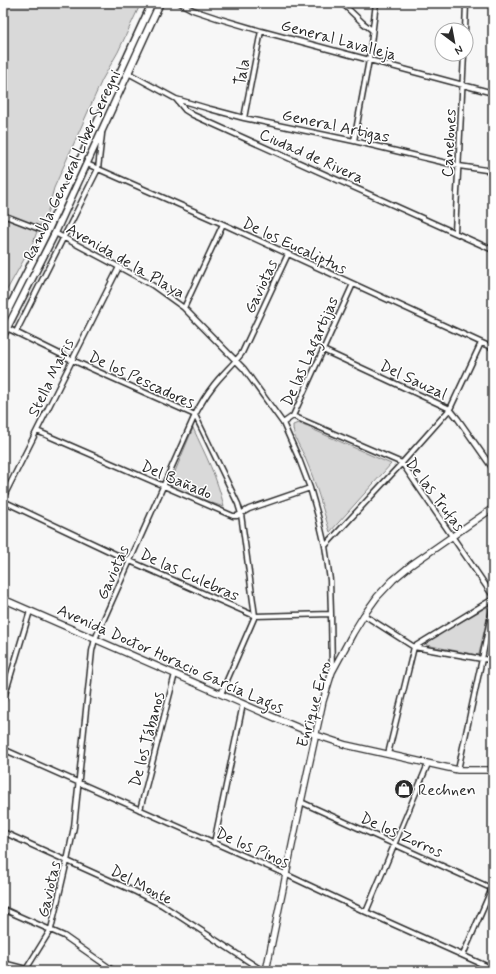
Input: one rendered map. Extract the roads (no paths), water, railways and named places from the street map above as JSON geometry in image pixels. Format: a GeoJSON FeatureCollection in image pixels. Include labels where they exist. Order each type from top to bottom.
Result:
{"type":"FeatureCollection","features":[{"type":"Feature","properties":{"kind":"main road","name":"Rambla General Liber Seregni"},"geometry":{"type":"LineString","coordinates":[[3,320],[47,232],[152,3]]}},
{"type":"Feature","properties":{"kind":"main road","name":"Rambla General Liber Seregni"},"geometry":{"type":"LineString","coordinates":[[3,336],[55,233],[160,3]]}},
{"type":"Feature","properties":{"kind":"street","name":"General Lavalleja"},"geometry":{"type":"LineString","coordinates":[[180,3],[193,10],[261,31],[493,93]]}},
{"type":"Feature","properties":{"kind":"street"},"geometry":{"type":"LineString","coordinates":[[342,3],[372,30]]}},
{"type":"Feature","properties":{"kind":"street"},"geometry":{"type":"LineString","coordinates":[[354,141],[369,60],[376,3]]}},
{"type":"Feature","properties":{"kind":"street"},"geometry":{"type":"LineString","coordinates":[[465,22],[466,3]]}},
{"type":"Feature","properties":{"kind":"street","name":"Tala"},"geometry":{"type":"LineString","coordinates":[[244,118],[261,31]]}},
{"type":"Feature","properties":{"kind":"street","name":"Canelones"},"geometry":{"type":"LineString","coordinates":[[455,232],[463,62]]}},
{"type":"Feature","properties":{"kind":"street","name":"Ciudad de Rivera"},"geometry":{"type":"LineString","coordinates":[[128,73],[176,99],[185,110],[189,112],[493,250]]}},
{"type":"Feature","properties":{"kind":"street","name":"General Artigas"},"geometry":{"type":"LineString","coordinates":[[176,99],[244,118],[354,141],[459,166],[493,171]]}},
{"type":"Feature","properties":{"kind":"street"},"geometry":{"type":"LineString","coordinates":[[16,332],[98,169],[102,130]]}},
{"type":"Feature","properties":{"kind":"street","name":"De los Eucaliptus"},"geometry":{"type":"LineString","coordinates":[[87,164],[223,224],[493,348]]}},
{"type":"Feature","properties":{"kind":"street"},"geometry":{"type":"LineString","coordinates":[[3,215],[47,232]]}},
{"type":"Feature","properties":{"kind":"street"},"geometry":{"type":"LineString","coordinates":[[184,308],[223,224]]}},
{"type":"Feature","properties":{"kind":"street","name":"Avenida de la Playa"},"geometry":{"type":"LineString","coordinates":[[55,233],[152,285],[184,308],[237,360],[283,423],[310,488],[326,546],[330,580],[332,672]]}},
{"type":"Feature","properties":{"kind":"street","name":"Gaviotas"},"geometry":{"type":"LineString","coordinates":[[25,970],[51,929],[67,861],[74,827],[92,651],[95,640],[195,415],[203,400],[214,385],[242,353],[288,254]]}},
{"type":"Feature","properties":{"kind":"street","name":"Stella Maris"},"geometry":{"type":"LineString","coordinates":[[3,499],[119,267]]}},
{"type":"Feature","properties":{"kind":"street","name":"De las Lagartijas"},"geometry":{"type":"LineString","coordinates":[[283,423],[293,416],[353,284]]}},
{"type":"Feature","properties":{"kind":"street","name":"De los Pescadores"},"geometry":{"type":"LineString","coordinates":[[7,328],[72,360],[195,415],[238,504],[241,514],[255,616]]}},
{"type":"Feature","properties":{"kind":"street"},"geometry":{"type":"LineString","coordinates":[[326,546],[450,409],[482,343]]}},
{"type":"Feature","properties":{"kind":"street","name":"Del Sauzal"},"geometry":{"type":"LineString","coordinates":[[323,350],[450,409],[458,418],[493,469]]}},
{"type":"Feature","properties":{"kind":"street","name":"De las Trufas"},"geometry":{"type":"LineString","coordinates":[[293,416],[402,463],[493,596]]}},
{"type":"Feature","properties":{"kind":"street","name":"Del Bañado"},"geometry":{"type":"LineString","coordinates":[[37,431],[233,516],[241,514]]}},
{"type":"Feature","properties":{"kind":"street"},"geometry":{"type":"LineString","coordinates":[[241,514],[249,509],[310,488]]}},
{"type":"Feature","properties":{"kind":"street","name":"De las Culebras"},"geometry":{"type":"LineString","coordinates":[[3,499],[130,561],[255,616],[331,614]]}},
{"type":"Feature","properties":{"kind":"street","name":"Enrique Erro"},"geometry":{"type":"LineString","coordinates":[[264,971],[316,735],[332,672],[364,615],[377,597],[393,580],[411,565],[493,508]]}},
{"type":"Feature","properties":{"kind":"street","name":"Avenida Doctor Horacio García Lagos"},"geometry":{"type":"LineString","coordinates":[[3,599],[316,735],[346,745],[458,770],[493,770]]}},
{"type":"Feature","properties":{"kind":"street"},"geometry":{"type":"LineString","coordinates":[[388,754],[414,647],[493,599]]}},
{"type":"Feature","properties":{"kind":"street"},"geometry":{"type":"LineString","coordinates":[[458,770],[493,605]]}},
{"type":"Feature","properties":{"kind":"street"},"geometry":{"type":"LineString","coordinates":[[3,701],[30,611]]}},
{"type":"Feature","properties":{"kind":"street"},"geometry":{"type":"LineString","coordinates":[[364,615],[414,647],[493,660]]}},
{"type":"Feature","properties":{"kind":"street"},"geometry":{"type":"LineString","coordinates":[[221,694],[255,616]]}},
{"type":"Feature","properties":{"kind":"street","name":"De los Tábanos"},"geometry":{"type":"LineString","coordinates":[[140,810],[175,674]]}},
{"type":"Feature","properties":{"kind":"street"},"geometry":{"type":"LineString","coordinates":[[214,843],[243,704]]}},
{"type":"Feature","properties":{"kind":"street","name":"De los Pinos"},"geometry":{"type":"LineString","coordinates":[[3,748],[493,969]]}},
{"type":"Feature","properties":{"kind":"street"},"geometry":{"type":"LineString","coordinates":[[366,912],[428,764]]}},
{"type":"Feature","properties":{"kind":"street","name":"De los Zorros"},"geometry":{"type":"LineString","coordinates":[[301,802],[493,888]]}},
{"type":"Feature","properties":{"kind":"street","name":"Del Monte"},"geometry":{"type":"LineString","coordinates":[[3,832],[162,905],[264,971]]}},
{"type":"Feature","properties":{"kind":"street"},"geometry":{"type":"LineString","coordinates":[[463,955],[493,888]]}},
{"type":"Feature","properties":{"kind":"street"},"geometry":{"type":"LineString","coordinates":[[3,909],[64,936],[114,971]]}},
{"type":"Feature","properties":{"kind":"street"},"geometry":{"type":"LineString","coordinates":[[3,963],[25,970]]}},
{"type":"Feature","properties":{"kind":"place","name":"Rechnen"},"geometry":{"type":"Point","coordinates":[404,789]}}]}
